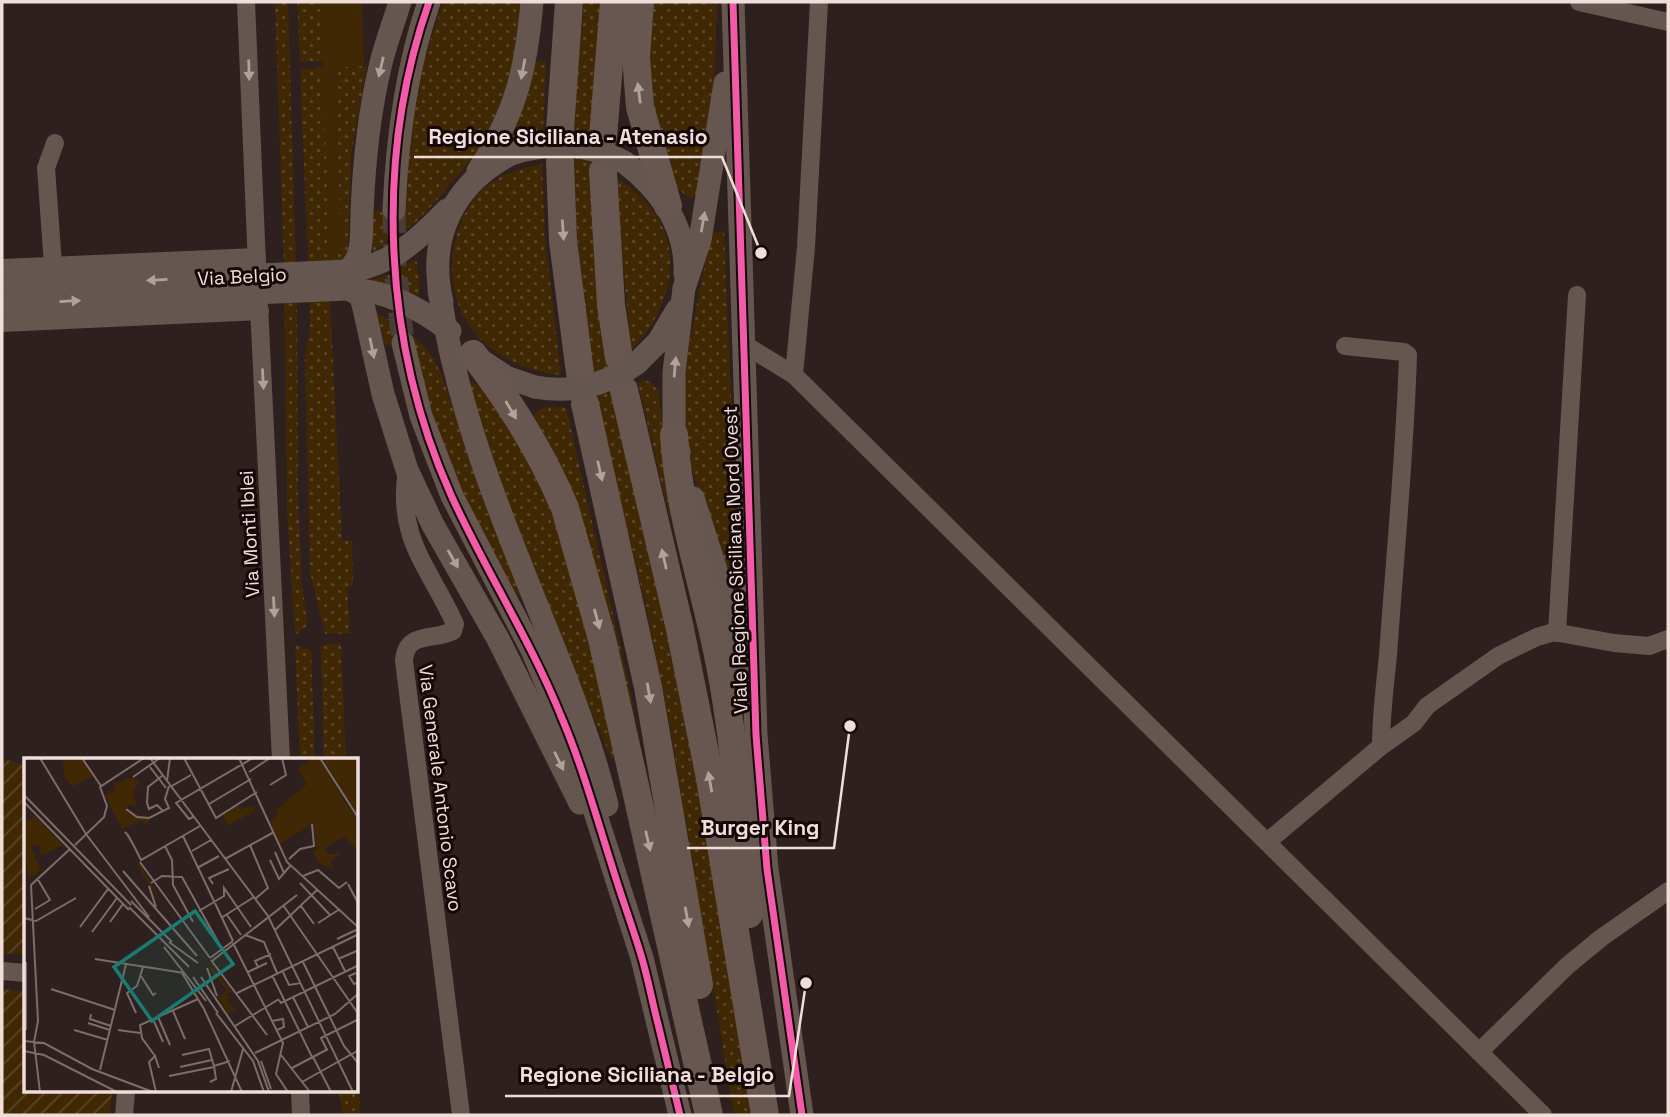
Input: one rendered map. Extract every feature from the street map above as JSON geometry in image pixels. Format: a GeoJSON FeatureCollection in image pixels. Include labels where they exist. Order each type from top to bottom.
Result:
{"type":"FeatureCollection","features":[{"type":"Feature","properties":{"kind":"main road"},"geometry":{"type":"LineString","coordinates":[[560,130],[569,2]]}},
{"type":"Feature","properties":{"kind":"main road"},"geometry":{"type":"LineString","coordinates":[[603,137],[614,2]]}},
{"type":"Feature","properties":{"kind":"main road"},"geometry":{"type":"LineString","coordinates":[[640,2],[636,57],[640,107],[668,206]]}},
{"type":"Feature","properties":{"kind":"main road"},"geometry":{"type":"LineString","coordinates":[[560,162],[563,241],[580,373]]}},
{"type":"Feature","properties":{"kind":"main road"},"geometry":{"type":"LineString","coordinates":[[613,167],[611,305],[628,360]]}},
{"type":"Feature","properties":{"kind":"main road"},"geometry":{"type":"LineString","coordinates":[[459,340],[492,379],[522,427],[565,508],[605,652],[709,1115]]}},
{"type":"Feature","properties":{"kind":"main road"},"geometry":{"type":"LineString","coordinates":[[624,390],[680,629],[702,738],[765,1115]]}},
{"type":"Feature","properties":{"kind":"main road"},"geometry":{"type":"LineString","coordinates":[[585,404],[648,687],[720,1115]]}},
{"type":"Feature","properties":{"kind":"main road"},"geometry":{"type":"LineString","coordinates":[[674,435],[682,509],[719,660],[732,726],[754,972],[771,1115]]}},
{"type":"Feature","properties":{"kind":"street","name":"Via Belgio"},"geometry":{"type":"LineString","coordinates":[[2,268],[257,261],[246,2]]}},
{"type":"Feature","properties":{"kind":"street"},"geometry":{"type":"LineString","coordinates":[[400,2],[381,62],[372,107],[360,256],[348,280],[360,295],[363,304],[383,394],[407,470],[433,524],[498,639],[612,868]]}},
{"type":"Feature","properties":{"kind":"street"},"geometry":{"type":"LineString","coordinates":[[394,210],[410,66],[429,2]]}},
{"type":"Feature","properties":{"kind":"street"},"geometry":{"type":"LineString","coordinates":[[532,2],[524,65],[513,107],[494,147],[448,218],[438,251],[439,290],[459,340],[457,383],[491,485],[598,766],[680,1115]]}},
{"type":"Feature","properties":{"kind":"street"},"geometry":{"type":"LineString","coordinates":[[794,375],[806,247],[819,2]]}},
{"type":"Feature","properties":{"kind":"street"},"geometry":{"type":"LineString","coordinates":[[1579,2],[1647,9],[1668,22]]}},
{"type":"Feature","properties":{"kind":"street"},"geometry":{"type":"LineString","coordinates":[[459,340],[506,377],[535,387],[556,390],[579,388],[616,377],[628,360],[658,342],[668,327],[700,240],[723,103],[733,3]]}},
{"type":"Feature","properties":{"kind":"street","name":"Viale Regione Siciliana Nord Ovest"},"geometry":{"type":"LineString","coordinates":[[733,3],[756,735],[767,869],[802,1115]]}},
{"type":"Feature","properties":{"kind":"street"},"geometry":{"type":"LineString","coordinates":[[53,265],[46,168],[55,143]]}},
{"type":"Feature","properties":{"kind":"street"},"geometry":{"type":"LineString","coordinates":[[463,192],[485,169],[511,154],[542,146],[572,146],[594,149],[613,167],[655,189],[668,206],[682,243],[685,264],[674,372],[674,435],[716,570],[756,735]]}},
{"type":"Feature","properties":{"kind":"street","name":"Via Belgio"},"geometry":{"type":"LineString","coordinates":[[2,304],[348,280],[402,251],[428,230],[463,192]]}},
{"type":"Feature","properties":{"kind":"street","name":"Via Belgio"},"geometry":{"type":"LineString","coordinates":[[2,287],[348,280],[393,297],[433,318],[459,340]]}},
{"type":"Feature","properties":{"kind":"street"},"geometry":{"type":"LineString","coordinates":[[1557,633],[1577,295]]}},
{"type":"Feature","properties":{"kind":"street","name":"Via Belgio"},"geometry":{"type":"LineString","coordinates":[[2,324],[260,309]]}},
{"type":"Feature","properties":{"kind":"street","name":"Via Monti Iblei"},"geometry":{"type":"LineString","coordinates":[[260,309],[281,758]]}},
{"type":"Feature","properties":{"kind":"street"},"geometry":{"type":"LineString","coordinates":[[403,343],[433,452],[473,539],[546,680],[576,753],[642,958]]}},
{"type":"Feature","properties":{"kind":"street"},"geometry":{"type":"LineString","coordinates":[[744,345],[794,375],[1543,1115]]}},
{"type":"Feature","properties":{"kind":"street"},"geometry":{"type":"LineString","coordinates":[[1345,346],[1404,352],[1408,355],[1407,406],[1387,662],[1381,706],[1381,746]]}},
{"type":"Feature","properties":{"kind":"street","name":"Via Generale Antonio Scavo"},"geometry":{"type":"LineString","coordinates":[[407,470],[405,516],[411,539],[455,624],[453,631],[410,643],[405,651],[404,661],[461,1115]]}},
{"type":"Feature","properties":{"kind":"street"},"geometry":{"type":"LineString","coordinates":[[1267,842],[1381,746],[1413,723],[1427,706],[1498,656],[1537,637],[1557,633],[1649,646],[1668,639]]}},
{"type":"Feature","properties":{"kind":"street"},"geometry":{"type":"LineString","coordinates":[[1479,1052],[1567,966],[1668,891]]}},
{"type":"Feature","properties":{"kind":"street"},"geometry":{"type":"LineString","coordinates":[[2,971],[24,973]]}},
{"type":"Feature","properties":{"kind":"street"},"geometry":{"type":"LineString","coordinates":[[663,1044],[669,1115]]}},
{"type":"Feature","properties":{"kind":"street"},"geometry":{"type":"LineString","coordinates":[[124,1115],[126,1092]]}},
{"type":"Feature","properties":{"kind":"street"},"geometry":{"type":"LineString","coordinates":[[300,1092],[301,1115]]}},
{"type":"Feature","properties":{"kind":"shaded area"},"geometry":{"type":"Polygon","coordinates":[[[275,2],[288,2],[297,304],[298,502],[302,583],[307,621],[307,626],[295,635],[287,511],[284,265],[275,2]]]}},
{"type":"Feature","properties":{"kind":"shaded area"},"geometry":{"type":"Polygon","coordinates":[[[297,2],[320,2],[323,61],[300,62],[297,2]]]}},
{"type":"Feature","properties":{"kind":"shaded area"},"geometry":{"type":"Polygon","coordinates":[[[320,2],[362,2],[364,66],[333,67],[342,250],[330,251],[320,2]]]}},
{"type":"Feature","properties":{"kind":"shaded area"},"geometry":{"type":"Polygon","coordinates":[[[443,2],[522,2],[517,55],[493,128],[475,155],[415,223],[373,252],[373,211],[404,212],[416,97],[443,2]]]}},
{"type":"Feature","properties":{"kind":"shaded area"},"geometry":{"type":"Polygon","coordinates":[[[584,2],[600,2],[591,184],[613,396],[670,637],[694,758],[751,1115],[734,1115],[669,720],[649,620],[597,401],[582,292],[574,183],[575,115],[584,2]]]}},
{"type":"Feature","properties":{"kind":"shaded area"},"geometry":{"type":"Polygon","coordinates":[[[652,2],[717,2],[714,89],[697,196],[689,198],[673,185],[648,87],[652,2]]]}},
{"type":"Feature","properties":{"kind":"shaded area"},"geometry":{"type":"Polygon","coordinates":[[[534,61],[546,62],[543,131],[511,138],[529,93],[534,61]]]}},
{"type":"Feature","properties":{"kind":"shaded area"},"geometry":{"type":"Polygon","coordinates":[[[367,66],[351,154],[348,249],[345,260],[328,263],[342,541],[352,541],[353,585],[347,587],[350,633],[325,634],[310,572],[305,355],[310,329],[310,305],[300,70],[323,67],[330,250],[342,250],[333,67],[367,66]]]}},
{"type":"Feature","properties":{"kind":"shaded area"},"geometry":{"type":"Polygon","coordinates":[[[542,164],[545,236],[561,375],[512,362],[491,349],[473,331],[462,313],[455,293],[452,271],[453,249],[459,228],[480,192],[502,176],[542,164]]]}},
{"type":"Feature","properties":{"kind":"shaded area"},"geometry":{"type":"Polygon","coordinates":[[[618,179],[641,196],[657,216],[666,238],[670,260],[668,284],[661,307],[631,350],[620,231],[618,179]]]}},
{"type":"Feature","properties":{"kind":"shaded area"},"geometry":{"type":"Polygon","coordinates":[[[724,231],[738,563],[731,570],[723,564],[687,454],[684,433],[686,360],[711,233],[724,231]]]}},
{"type":"Feature","properties":{"kind":"shaded area"},"geometry":{"type":"Polygon","coordinates":[[[414,260],[417,262],[420,292],[417,295],[367,280],[389,275],[414,260]]]}},
{"type":"Feature","properties":{"kind":"shaded area"},"geometry":{"type":"Polygon","coordinates":[[[377,313],[416,338],[430,354],[442,375],[478,483],[521,596],[517,595],[465,501],[440,440],[412,341],[385,345],[377,313]]]}},
{"type":"Feature","properties":{"kind":"shaded area"},"geometry":{"type":"Polygon","coordinates":[[[466,380],[479,385],[508,423],[560,518],[617,756],[611,758],[555,624],[496,470],[466,380]]]}},
{"type":"Feature","properties":{"kind":"shaded area"},"geometry":{"type":"Polygon","coordinates":[[[644,380],[651,382],[659,392],[670,519],[638,383],[644,380]]]}},
{"type":"Feature","properties":{"kind":"shaded area"},"geometry":{"type":"Polygon","coordinates":[[[566,407],[631,694],[641,760],[533,419],[542,409],[566,407]]]}},
{"type":"Feature","properties":{"kind":"shaded area"},"geometry":{"type":"Polygon","coordinates":[[[341,643],[346,758],[324,758],[321,647],[325,644],[341,643]]]}},
{"type":"Feature","properties":{"kind":"shaded area"},"geometry":{"type":"Polygon","coordinates":[[[295,645],[311,650],[315,758],[300,758],[295,645]]]}},
{"type":"Feature","properties":{"kind":"shaded area"},"geometry":{"type":"Polygon","coordinates":[[[2,758],[24,765],[24,955],[2,953],[2,758]]]}},
{"type":"Feature","properties":{"kind":"shaded area"},"geometry":{"type":"Polygon","coordinates":[[[2,989],[24,991],[24,1092],[112,1092],[110,1115],[2,1115],[2,989]]]}},
{"type":"Feature","properties":{"kind":"shaded area"},"geometry":{"type":"Polygon","coordinates":[[[359,1083],[360,1115],[343,1115],[339,1092],[359,1092],[359,1083]]]}},
{"type":"Feature","properties":{"kind":"tunnel"},"geometry":{"type":"LineString","coordinates":[[394,210],[395,266],[403,343]]}},
{"type":"Feature","properties":{"kind":"cycle path"},"geometry":{"type":"LineString","coordinates":[[429,2],[411,62],[400,124],[394,187],[394,251],[400,314],[411,376],[428,437],[451,495],[536,660],[576,753],[643,964],[680,1115]]}},
{"type":"Feature","properties":{"kind":"cycle path"},"geometry":{"type":"LineString","coordinates":[[733,2],[756,735],[767,869],[802,1115]]}},
{"type":"Feature","properties":{"kind":"place","name":"Regione Siciliana - Atenasio"},"geometry":{"type":"Point","coordinates":[761,253]}},
{"type":"Feature","properties":{"kind":"place","name":"Burger King"},"geometry":{"type":"Point","coordinates":[850,726]}},
{"type":"Feature","properties":{"kind":"place","name":"Regione Siciliana - Belgio"},"geometry":{"type":"Point","coordinates":[806,983]}}]}
